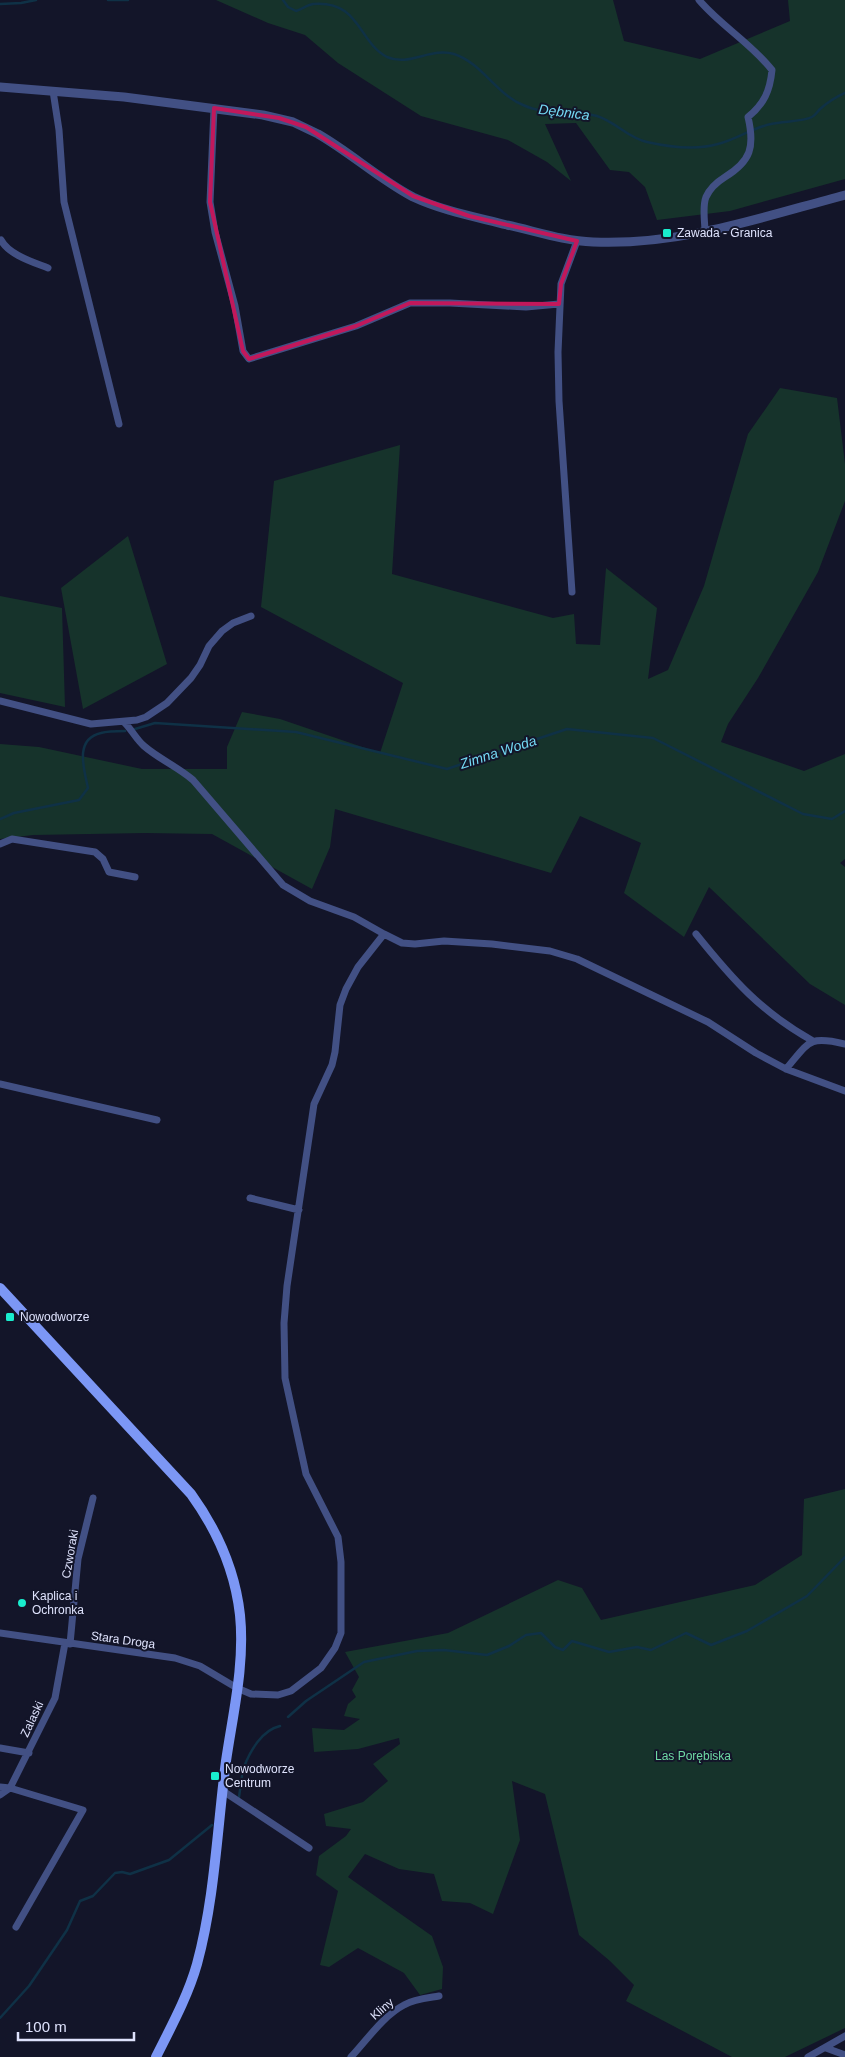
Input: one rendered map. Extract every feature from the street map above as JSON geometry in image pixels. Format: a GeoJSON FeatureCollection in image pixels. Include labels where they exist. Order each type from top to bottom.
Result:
{"type":"FeatureCollection","features":[{"type":"Feature","properties":{"kind":"main road"},"geometry":{"type":"LineString","coordinates":[[0,1288],[191,1494],[214,1528],[232,1576],[240,1613],[241,1643],[237,1688],[222,1790],[212,1883],[201,1950],[189,1988],[156,2057]]}},
{"type":"Feature","properties":{"kind":"street"},"geometry":{"type":"LineString","coordinates":[[699,0],[722,24],[761,56],[772,70],[771,86],[767,95],[759,108],[748,117],[752,136],[747,157],[740,167],[715,183],[706,197],[704,208],[705,232]]}},
{"type":"Feature","properties":{"kind":"street"},"geometry":{"type":"LineString","coordinates":[[0,87],[124,97],[279,118],[306,127],[395,186],[429,204],[469,216],[577,241],[648,240],[705,232],[845,195]]}},
{"type":"Feature","properties":{"kind":"street"},"geometry":{"type":"LineString","coordinates":[[53,91],[59,130],[64,202],[119,424]]}},
{"type":"Feature","properties":{"kind":"street"},"geometry":{"type":"LineString","coordinates":[[214,108],[210,202],[215,232],[235,306],[243,351],[249,360],[356,326],[410,303],[526,307],[559,304]]}},
{"type":"Feature","properties":{"kind":"street"},"geometry":{"type":"LineString","coordinates":[[2,240],[4,246],[25,259],[48,268]]}},
{"type":"Feature","properties":{"kind":"street"},"geometry":{"type":"LineString","coordinates":[[572,592],[559,401],[559,304],[561,284],[577,241]]}},
{"type":"Feature","properties":{"kind":"street"},"geometry":{"type":"LineString","coordinates":[[0,701],[91,724],[112,721],[124,722],[146,716],[167,703],[190,678],[200,665],[209,646],[222,631],[233,622],[251,616]]}},
{"type":"Feature","properties":{"kind":"street"},"geometry":{"type":"LineString","coordinates":[[124,722],[132,730],[137,740],[146,748],[182,770],[193,780],[283,885],[310,901],[354,917],[402,943],[492,944],[550,951],[577,959],[708,1022],[756,1053],[786,1069],[845,1091]]}},
{"type":"Feature","properties":{"kind":"street"},"geometry":{"type":"LineString","coordinates":[[0,844],[12,839],[95,852],[104,859],[109,872],[135,877]]}},
{"type":"Feature","properties":{"kind":"street","name":"Stara Droga"},"geometry":{"type":"LineString","coordinates":[[0,1633],[175,1658],[200,1666],[251,1694],[268,1696],[291,1691],[321,1668],[335,1648],[341,1633],[341,1562],[338,1537],[306,1474],[285,1378],[284,1346],[287,1286],[314,1104],[332,1065],[340,1005],[351,977],[384,934]]}},
{"type":"Feature","properties":{"kind":"street"},"geometry":{"type":"LineString","coordinates":[[696,934],[730,975],[768,1012],[813,1041]]}},
{"type":"Feature","properties":{"kind":"street"},"geometry":{"type":"LineString","coordinates":[[786,1069],[813,1041],[822,1039],[845,1044]]}},
{"type":"Feature","properties":{"kind":"street"},"geometry":{"type":"LineString","coordinates":[[0,1084],[157,1120]]}},
{"type":"Feature","properties":{"kind":"street"},"geometry":{"type":"LineString","coordinates":[[250,1198],[299,1210]]}},
{"type":"Feature","properties":{"kind":"street","name":"Czworaki"},"geometry":{"type":"LineString","coordinates":[[68,1644],[78,1559],[93,1498]]}},
{"type":"Feature","properties":{"kind":"street","name":"Zalaski"},"geometry":{"type":"LineString","coordinates":[[0,1795],[10,1788],[29,1754],[54,1698],[68,1644]]}},
{"type":"Feature","properties":{"kind":"street"},"geometry":{"type":"LineString","coordinates":[[0,1748],[29,1754]]}},
{"type":"Feature","properties":{"kind":"street"},"geometry":{"type":"LineString","coordinates":[[0,1787],[10,1788],[83,1810],[16,1927]]}},
{"type":"Feature","properties":{"kind":"street"},"geometry":{"type":"LineString","coordinates":[[222,1790],[309,1848]]}},
{"type":"Feature","properties":{"kind":"street","name":"Kliny"},"geometry":{"type":"LineString","coordinates":[[351,2057],[383,2022],[404,2005],[438,1996]]}},
{"type":"Feature","properties":{"kind":"street"},"geometry":{"type":"LineString","coordinates":[[808,2057],[845,2036]]}},
{"type":"Feature","properties":{"kind":"street"},"geometry":{"type":"LineString","coordinates":[[826,2048],[845,2055]]}},
{"type":"Feature","properties":{"kind":"highlighted area"},"geometry":{"type":"Polygon","coordinates":[[[214,108],[279,118],[306,127],[413,196],[469,216],[577,241],[561,284],[559,304],[410,303],[356,326],[249,359],[243,351],[210,202],[214,108]]]}},
{"type":"Feature","properties":{"kind":"green space"},"geometry":{"type":"Polygon","coordinates":[[[216,0],[613,0],[624,41],[700,59],[790,21],[788,0],[845,0],[845,179],[730,211],[657,220],[645,187],[629,172],[610,170],[576,123],[545,124],[571,181],[547,162],[508,140],[421,116],[338,63],[305,35],[268,23],[216,0]]]}},
{"type":"Feature","properties":{"kind":"green space"},"geometry":{"type":"Polygon","coordinates":[[[780,388],[837,398],[845,464],[845,501],[818,572],[758,678],[728,724],[721,742],[804,771],[845,754],[845,859],[840,863],[845,867],[845,1005],[810,984],[709,887],[684,937],[624,893],[641,843],[580,816],[551,873],[335,809],[330,847],[312,889],[212,834],[33,835],[0,839],[0,744],[39,747],[142,769],[227,769],[227,747],[242,712],[280,719],[380,753],[403,683],[261,607],[274,481],[400,445],[392,574],[553,618],[574,614],[576,644],[600,645],[606,568],[657,608],[648,679],[668,670],[704,586],[748,434],[780,388]]]}},
{"type":"Feature","properties":{"kind":"green space"},"geometry":{"type":"Polygon","coordinates":[[[128,536],[167,664],[83,709],[61,588],[128,536]]]}},
{"type":"Feature","properties":{"kind":"green space"},"geometry":{"type":"Polygon","coordinates":[[[0,596],[62,608],[65,707],[0,693],[0,596]]]}},
{"type":"Feature","properties":{"kind":"green space","name":"Las Porębiska"},"geometry":{"type":"Polygon","coordinates":[[[845,1489],[845,2028],[785,2057],[732,2057],[626,2001],[634,1985],[610,1961],[579,1935],[545,1794],[512,1781],[520,1840],[493,1914],[470,1903],[442,1901],[434,1874],[399,1869],[365,1854],[348,1877],[432,1936],[443,1967],[442,1989],[420,1995],[404,1973],[358,1948],[329,1967],[320,1965],[338,1891],[316,1875],[319,1856],[346,1836],[351,1829],[326,1826],[324,1814],[363,1802],[388,1781],[373,1764],[400,1744],[399,1738],[358,1749],[314,1752],[312,1728],[344,1730],[360,1719],[344,1716],[348,1704],[356,1697],[352,1690],[359,1677],[345,1652],[448,1633],[558,1580],[582,1588],[601,1620],[755,1585],[802,1555],[804,1499],[845,1489]]]}},
{"type":"Feature","properties":{"kind":"waterway","name":"Dębnica"},"geometry":{"type":"LineString","coordinates":[[0,4],[36,0]]}},
{"type":"Feature","properties":{"kind":"waterway","name":"Dębnica"},"geometry":{"type":"LineString","coordinates":[[108,0],[128,0]]}},
{"type":"Feature","properties":{"kind":"waterway","name":"Dębnica"},"geometry":{"type":"LineString","coordinates":[[283,0],[288,7],[296,11],[313,4],[340,8],[357,23],[377,50],[387,57],[404,60],[437,53],[454,54],[473,64],[505,94],[523,105],[541,110],[597,116],[640,140],[664,145],[683,147],[710,146],[764,126],[808,119],[829,102],[845,93]]}},
{"type":"Feature","properties":{"kind":"waterway","name":"Zimna Woda"},"geometry":{"type":"LineString","coordinates":[[135,729],[155,723],[296,732],[447,769],[567,729],[653,738],[803,814],[832,819],[845,811]]}},
{"type":"Feature","properties":{"kind":"waterway","name":"Zimna Woda"},"geometry":{"type":"LineString","coordinates":[[0,819],[14,813],[79,800],[88,788],[83,764],[84,748],[87,741],[101,733],[125,731]]}},
{"type":"Feature","properties":{"kind":"waterway"},"geometry":{"type":"LineString","coordinates":[[288,1717],[306,1701],[364,1662],[417,1651],[444,1650],[487,1655],[509,1646],[526,1635],[541,1633],[555,1647],[563,1650],[572,1641],[609,1652],[637,1647],[651,1650],[686,1633],[711,1645],[747,1631],[807,1596],[845,1557]]}},
{"type":"Feature","properties":{"kind":"waterway"},"geometry":{"type":"LineString","coordinates":[[244,1767],[253,1748],[262,1737],[280,1726]]}},
{"type":"Feature","properties":{"kind":"waterway"},"geometry":{"type":"LineString","coordinates":[[239,1797],[242,1776]]}},
{"type":"Feature","properties":{"kind":"waterway"},"geometry":{"type":"LineString","coordinates":[[0,2018],[29,1986],[67,1930],[80,1901],[93,1896],[115,1873],[130,1874],[169,1860],[212,1825]]}},
{"type":"Feature","properties":{"kind":"place","name":"Zawada - Granica"},"geometry":{"type":"Point","coordinates":[667,233]}},
{"type":"Feature","properties":{"kind":"place","name":"Nowodworze"},"geometry":{"type":"Point","coordinates":[10,1317]}},
{"type":"Feature","properties":{"kind":"place","name":"Kaplica i Ochronka"},"geometry":{"type":"Point","coordinates":[22,1603]}},
{"type":"Feature","properties":{"kind":"place","name":"Nowodworze Centrum"},"geometry":{"type":"Point","coordinates":[215,1776]}}]}
